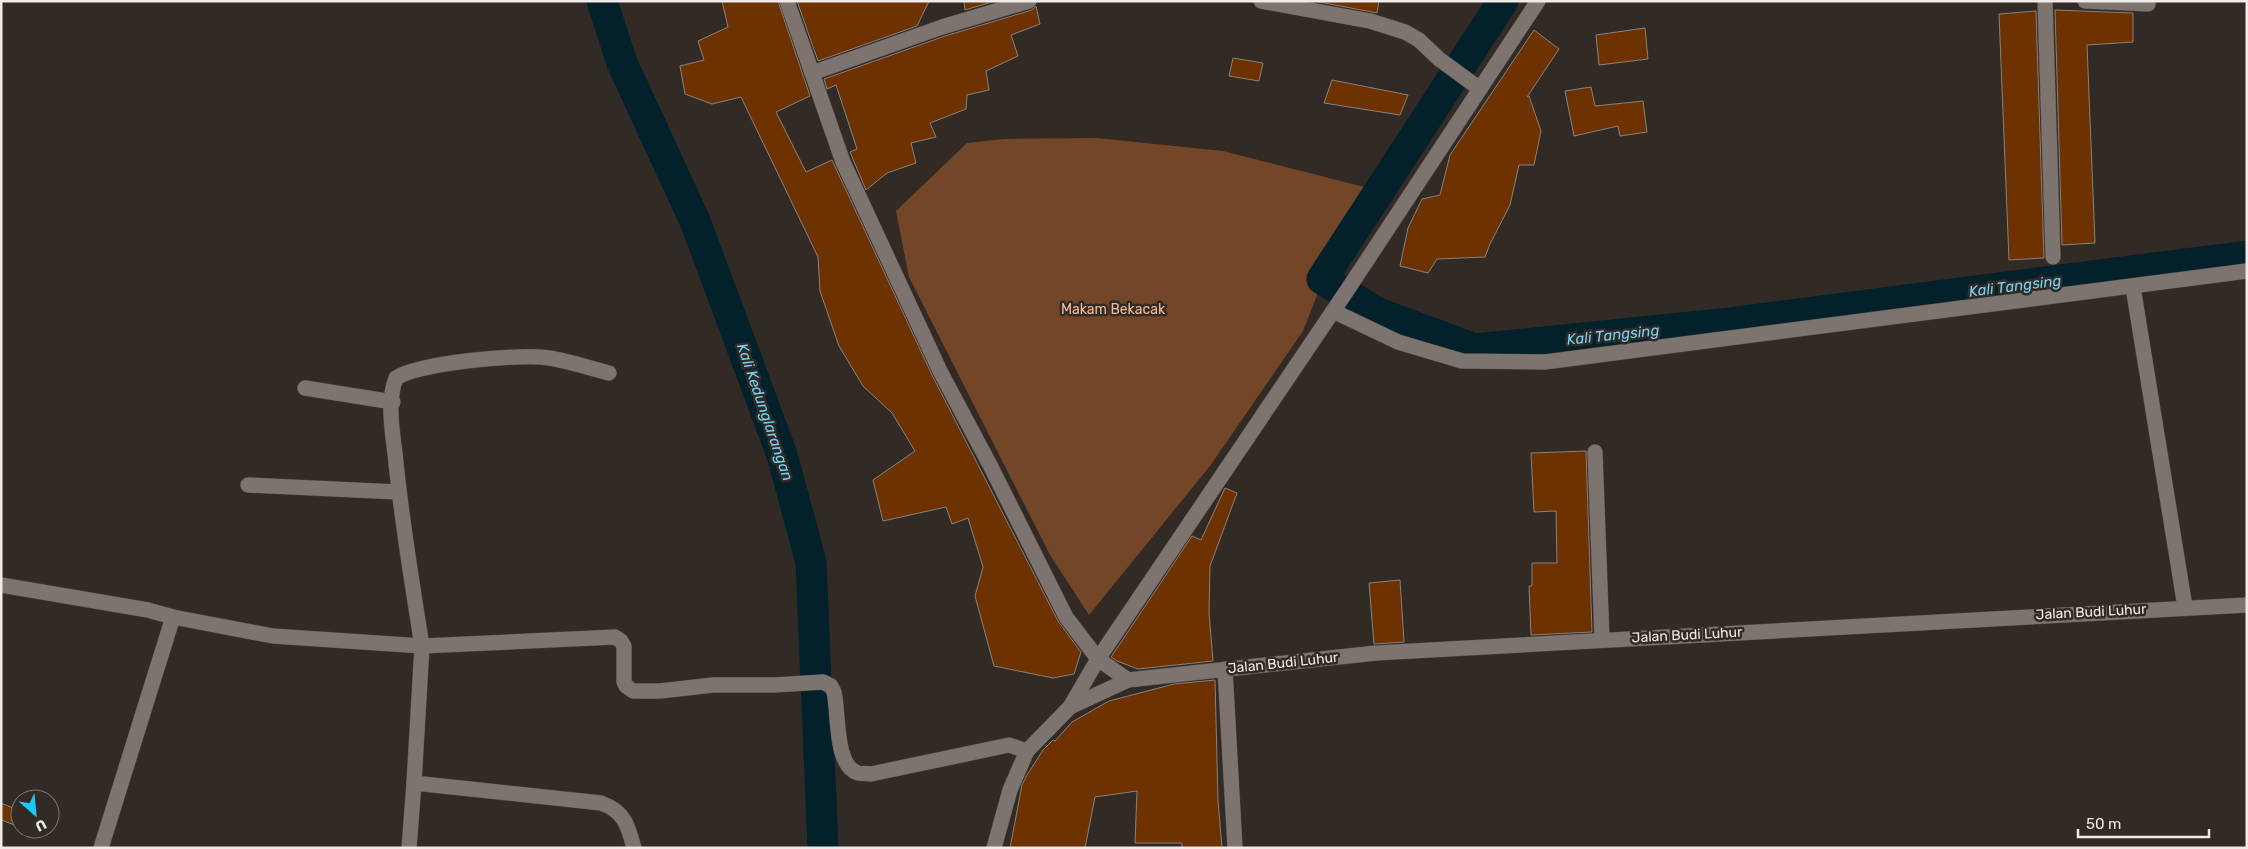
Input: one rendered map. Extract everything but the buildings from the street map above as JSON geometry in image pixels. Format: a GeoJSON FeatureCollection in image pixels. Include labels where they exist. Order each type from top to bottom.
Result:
{"type":"FeatureCollection","features":[{"type":"Feature","properties":{"kind":"street"},"geometry":{"type":"LineString","coordinates":[[788,1],[843,162],[940,372],[991,466],[1066,617],[1098,659],[1128,680]]}},
{"type":"Feature","properties":{"kind":"street"},"geometry":{"type":"LineString","coordinates":[[812,73],[942,27],[1029,1]]}},
{"type":"Feature","properties":{"kind":"street"},"geometry":{"type":"LineString","coordinates":[[1261,1],[1370,21],[1404,32],[1419,40],[1449,67],[1474,85]]}},
{"type":"Feature","properties":{"kind":"street"},"geometry":{"type":"LineString","coordinates":[[994,848],[1010,790],[1027,751],[1070,706],[1098,659],[1348,289],[1474,85],[1538,1]]}},
{"type":"Feature","properties":{"kind":"street"},"geometry":{"type":"LineString","coordinates":[[2045,1],[2053,257]]}},
{"type":"Feature","properties":{"kind":"street"},"geometry":{"type":"LineString","coordinates":[[2085,1],[2148,4],[2148,1]]}},
{"type":"Feature","properties":{"kind":"street"},"geometry":{"type":"LineString","coordinates":[[1334,309],[1398,342],[1462,361],[1546,362],[2247,272]]}},
{"type":"Feature","properties":{"kind":"street"},"geometry":{"type":"LineString","coordinates":[[2133,287],[2186,607]]}},
{"type":"Feature","properties":{"kind":"street"},"geometry":{"type":"LineString","coordinates":[[409,848],[422,646],[398,492],[392,427],[392,387],[396,378],[402,374],[494,358],[548,357],[609,372]]}},
{"type":"Feature","properties":{"kind":"street"},"geometry":{"type":"LineString","coordinates":[[305,388],[393,402]]}},
{"type":"Feature","properties":{"kind":"street"},"geometry":{"type":"LineString","coordinates":[[1595,452],[1602,639]]}},
{"type":"Feature","properties":{"kind":"street"},"geometry":{"type":"LineString","coordinates":[[248,485],[398,492]]}},
{"type":"Feature","properties":{"kind":"street"},"geometry":{"type":"LineString","coordinates":[[1,585],[148,610],[173,617],[274,636],[422,646],[615,638],[621,641],[624,646],[624,682],[633,691],[823,682],[831,686],[834,692],[839,741],[843,754],[851,768],[857,773],[870,774],[1009,745],[1027,751]]}},
{"type":"Feature","properties":{"kind":"street","name":"Jalan Budi Luhur"},"geometry":{"type":"LineString","coordinates":[[1070,706],[1128,680],[1376,653],[1602,639],[2247,605]]}},
{"type":"Feature","properties":{"kind":"street"},"geometry":{"type":"LineString","coordinates":[[101,848],[173,617]]}},
{"type":"Feature","properties":{"kind":"street"},"geometry":{"type":"LineString","coordinates":[[1225,669],[1236,848]]}},
{"type":"Feature","properties":{"kind":"street"},"geometry":{"type":"LineString","coordinates":[[414,783],[601,803],[614,807],[623,817],[629,828],[634,848]]}},
{"type":"Feature","properties":{"kind":"green space","name":"Makam Bekacak"},"geometry":{"type":"Polygon","coordinates":[[[1097,138],[1223,151],[1380,191],[1325,275],[1303,331],[1210,466],[1089,615],[1050,555],[909,277],[896,211],[967,143],[1004,139],[1097,138]]]}},
{"type":"Feature","properties":{"kind":"waterway","name":"Kali Kedunglarangan"},"geometry":{"type":"LineString","coordinates":[[602,1],[622,63],[695,221],[782,455],[811,562],[823,848]]}},
{"type":"Feature","properties":{"kind":"waterway","name":"Kali Tangsing"},"geometry":{"type":"LineString","coordinates":[[1503,1],[1322,279],[1378,313],[1475,349],[1720,324],[2247,256]]}}]}
